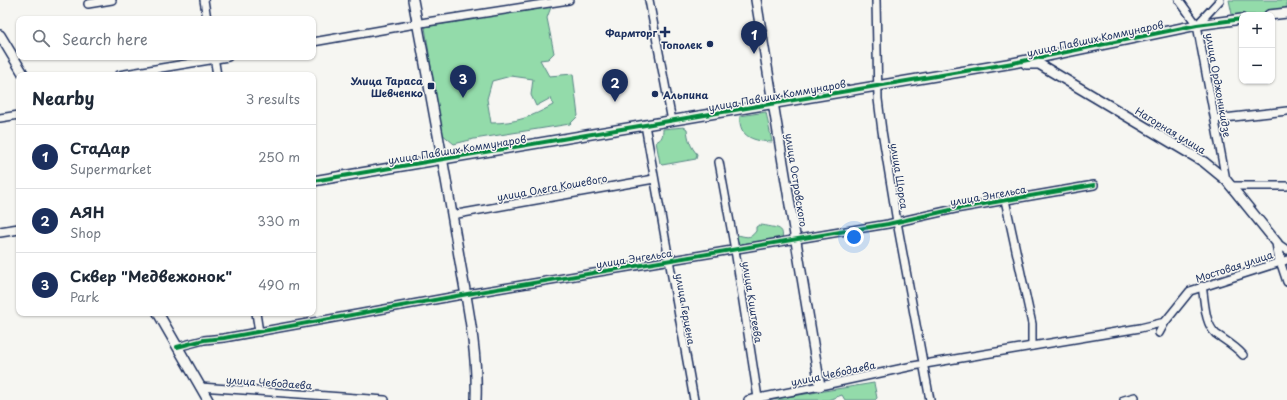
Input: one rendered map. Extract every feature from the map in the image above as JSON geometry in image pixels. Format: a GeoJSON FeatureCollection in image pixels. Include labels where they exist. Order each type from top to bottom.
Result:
{"type":"FeatureCollection","features":[{"type":"Feature","properties":{"kind":"street"},"geometry":{"type":"LineString","coordinates":[[88,4],[112,0]]}},
{"type":"Feature","properties":{"kind":"street"},"geometry":{"type":"LineString","coordinates":[[204,0],[207,16]]}},
{"type":"Feature","properties":{"kind":"street"},"geometry":{"type":"LineString","coordinates":[[413,0],[443,160],[466,296],[474,351],[476,400]]}},
{"type":"Feature","properties":{"kind":"street"},"geometry":{"type":"LineString","coordinates":[[316,41],[569,0]]}},
{"type":"Feature","properties":{"kind":"street"},"geometry":{"type":"LineString","coordinates":[[649,0],[672,121]]}},
{"type":"Feature","properties":{"kind":"street","name":"улица Островского"},"geometry":{"type":"LineString","coordinates":[[756,0],[820,386]]}},
{"type":"Feature","properties":{"kind":"street","name":"улица Щорса"},"geometry":{"type":"LineString","coordinates":[[876,0],[878,86],[882,131],[897,222],[930,400]]}},
{"type":"Feature","properties":{"kind":"street","name":"улица Орджоникидзе"},"geometry":{"type":"LineString","coordinates":[[1179,0],[1197,25],[1228,183]]}},
{"type":"Feature","properties":{"kind":"street"},"geometry":{"type":"LineString","coordinates":[[1197,25],[1220,0]]}},
{"type":"Feature","properties":{"kind":"street"},"geometry":{"type":"LineString","coordinates":[[1275,14],[1287,13]]}},
{"type":"Feature","properties":{"kind":"street","name":"улица Павших Коммунаров"},"geometry":{"type":"LineString","coordinates":[[316,181],[1013,63],[1197,25],[1239,19]]}},
{"type":"Feature","properties":{"kind":"street"},"geometry":{"type":"LineString","coordinates":[[0,35],[22,72]]}},
{"type":"Feature","properties":{"kind":"street"},"geometry":{"type":"LineString","coordinates":[[136,72],[203,60]]}},
{"type":"Feature","properties":{"kind":"street"},"geometry":{"type":"LineString","coordinates":[[214,60],[216,72]]}},
{"type":"Feature","properties":{"kind":"street","name":"Нагорная улица"},"geometry":{"type":"LineString","coordinates":[[1013,63],[1039,64],[1204,162],[1228,183],[1277,243]]}},
{"type":"Feature","properties":{"kind":"street"},"geometry":{"type":"LineString","coordinates":[[1215,119],[1287,110]]}},
{"type":"Feature","properties":{"kind":"street"},"geometry":{"type":"LineString","coordinates":[[0,118],[16,115]]}},
{"type":"Feature","properties":{"kind":"street","name":"улица Герцена"},"geometry":{"type":"LineString","coordinates":[[645,125],[694,400]]}},
{"type":"Feature","properties":{"kind":"street","name":"улица Киштеева"},"geometry":{"type":"LineString","coordinates":[[719,162],[758,398]]}},
{"type":"Feature","properties":{"kind":"street","name":"улица Олега Кошевого"},"geometry":{"type":"LineString","coordinates":[[452,215],[654,179]]}},
{"type":"Feature","properties":{"kind":"street"},"geometry":{"type":"LineString","coordinates":[[1228,183],[1287,186]]}},
{"type":"Feature","properties":{"kind":"street","name":"улица Энгельса"},"geometry":{"type":"LineString","coordinates":[[177,347],[193,342],[466,296],[473,293],[897,222],[955,209],[1094,186]]}},
{"type":"Feature","properties":{"kind":"street"},"geometry":{"type":"LineString","coordinates":[[1005,200],[1032,324],[1032,346]]}},
{"type":"Feature","properties":{"kind":"street"},"geometry":{"type":"LineString","coordinates":[[0,232],[16,229]]}},
{"type":"Feature","properties":{"kind":"street"},"geometry":{"type":"LineString","coordinates":[[1277,243],[1287,250]]}},
{"type":"Feature","properties":{"kind":"street"},"geometry":{"type":"LineString","coordinates":[[1277,243],[1284,260],[1287,282]]}},
{"type":"Feature","properties":{"kind":"street","name":"Мостовая улица"},"geometry":{"type":"LineString","coordinates":[[1159,332],[1165,322],[1190,291],[1284,260]]}},
{"type":"Feature","properties":{"kind":"street"},"geometry":{"type":"LineString","coordinates":[[1202,286],[1209,324],[1216,333],[1236,347],[1243,355]]}},
{"type":"Feature","properties":{"kind":"street"},"geometry":{"type":"LineString","coordinates":[[160,316],[208,400]]}},
{"type":"Feature","properties":{"kind":"street"},"geometry":{"type":"LineString","coordinates":[[256,316],[259,332]]}},
{"type":"Feature","properties":{"kind":"street","name":"улица Чебодаева"},"geometry":{"type":"LineString","coordinates":[[748,400],[913,366],[1165,322]]}},
{"type":"Feature","properties":{"kind":"street","name":"улица Чебодаева"},"geometry":{"type":"LineString","coordinates":[[200,387],[385,400]]}},
{"type":"Feature","properties":{"kind":"street"},"geometry":{"type":"LineString","coordinates":[[1124,400],[1135,397]]}},
{"type":"Feature","properties":{"kind":"green space"},"geometry":{"type":"Polygon","coordinates":[[[1229,0],[1287,0],[1287,6],[1283,11],[1239,12],[1239,16],[1233,19],[1229,0]]]}},
{"type":"Feature","properties":{"kind":"green space"},"geometry":{"type":"Polygon","coordinates":[[[551,7],[547,18],[554,53],[548,59],[540,60],[549,76],[573,74],[578,116],[570,124],[474,139],[454,144],[441,133],[425,27],[551,7]],[[511,76],[492,81],[487,99],[491,123],[508,122],[523,118],[538,113],[553,105],[551,98],[536,106],[531,95],[533,79],[511,76]]]}},
{"type":"Feature","properties":{"kind":"green space"},"geometry":{"type":"Polygon","coordinates":[[[766,112],[772,142],[760,141],[749,137],[745,134],[740,123],[740,116],[766,112]]]}},
{"type":"Feature","properties":{"kind":"green space"},"geometry":{"type":"Polygon","coordinates":[[[684,127],[687,129],[690,142],[697,154],[696,159],[662,165],[660,163],[656,142],[662,137],[663,129],[684,127]]]}},
{"type":"Feature","properties":{"kind":"green space"},"geometry":{"type":"Polygon","coordinates":[[[759,225],[779,229],[782,232],[782,239],[737,245],[734,241],[737,235],[747,237],[752,236],[756,231],[756,227],[759,225]]]}},
{"type":"Feature","properties":{"kind":"green space"},"geometry":{"type":"Polygon","coordinates":[[[874,383],[877,398],[875,400],[845,400],[842,395],[828,400],[768,400],[874,383]]]}},
{"type":"Feature","properties":{"kind":"cycle path"},"geometry":{"type":"LineString","coordinates":[[316,180],[1013,63],[1197,25],[1239,19]]}},
{"type":"Feature","properties":{"kind":"cycle path"},"geometry":{"type":"LineString","coordinates":[[177,347],[204,340],[224,338],[473,293],[888,224],[955,209],[1094,185]]}},
{"type":"Feature","properties":{"kind":"place","name":"Фармторг"},"geometry":{"type":"Point","coordinates":[665,32]}},
{"type":"Feature","properties":{"kind":"place","name":"Тополек"},"geometry":{"type":"Point","coordinates":[710,44]}},
{"type":"Feature","properties":{"kind":"place","name":"СтаДар"},"geometry":{"type":"Point","coordinates":[754,54]}},
{"type":"Feature","properties":{"kind":"place","name":"Улица Тараса Шевченко"},"geometry":{"type":"Point","coordinates":[431,86]}},
{"type":"Feature","properties":{"kind":"place","name":"Альпина"},"geometry":{"type":"Point","coordinates":[655,94]}},
{"type":"Feature","properties":{"kind":"place","name":"Сквер \"Медвежонок\""},"geometry":{"type":"Point","coordinates":[463,98]}},
{"type":"Feature","properties":{"kind":"place","name":"АЯН"},"geometry":{"type":"Point","coordinates":[615,102]}}]}
